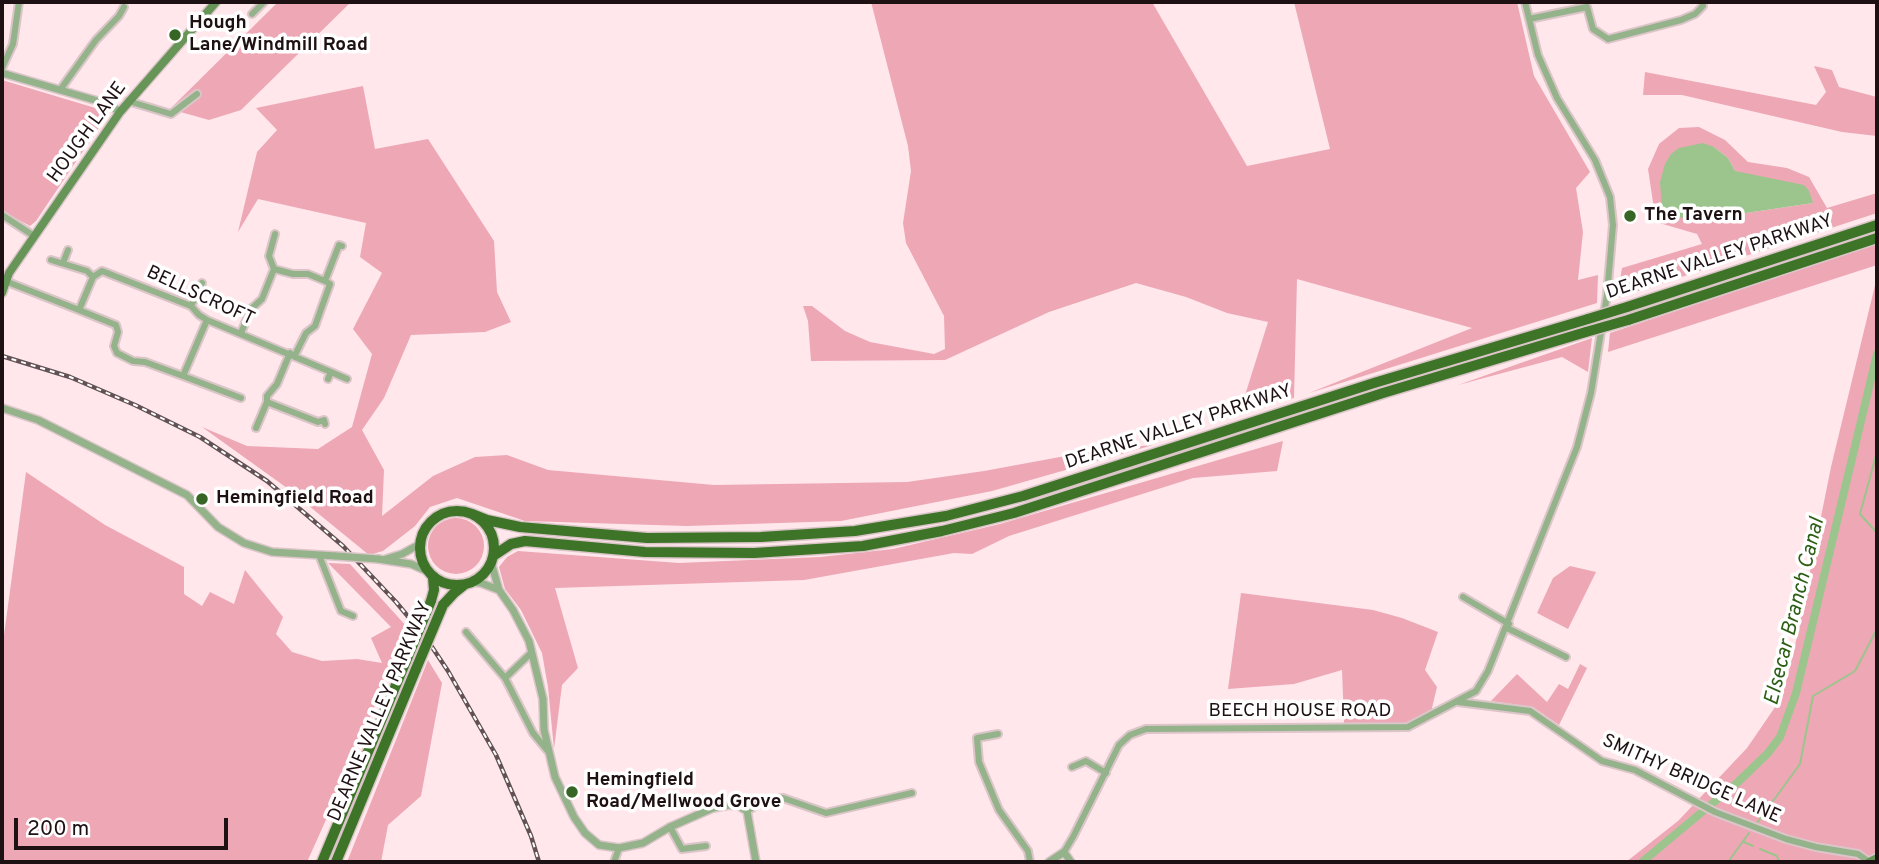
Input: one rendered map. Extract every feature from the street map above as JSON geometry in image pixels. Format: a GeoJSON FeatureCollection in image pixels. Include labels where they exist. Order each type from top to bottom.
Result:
{"type":"FeatureCollection","features":[{"type":"Feature","properties":{"kind":"highway","name":"DEARNE VALLEY PARKWAY"},"geometry":{"type":"LineString","coordinates":[[472,514],[503,525],[648,538],[761,537],[855,531],[946,516],[1023,496],[1361,387],[1627,307],[1877,225]]}},
{"type":"Feature","properties":{"kind":"highway","name":"DEARNE VALLEY PARKWAY"},"geometry":{"type":"LineString","coordinates":[[492,559],[511,544],[525,541],[645,552],[754,553],[863,546],[942,531],[1036,506],[1383,393],[1628,320],[1872,240]]}},
{"type":"Feature","properties":{"kind":"highway"},"geometry":{"type":"LineString","coordinates":[[455,511],[472,514],[490,532],[493,540],[492,559],[483,574],[469,582],[450,584],[431,575],[421,559],[420,544],[425,529],[438,516],[455,511]]}},
{"type":"Feature","properties":{"kind":"highway","name":"DEARNE VALLEY PARKWAY"},"geometry":{"type":"LineString","coordinates":[[322,862],[431,601],[434,590],[431,575]]}},
{"type":"Feature","properties":{"kind":"highway","name":"DEARNE VALLEY PARKWAY"},"geometry":{"type":"LineString","coordinates":[[336,862],[443,605],[469,582]]}},
{"type":"Feature","properties":{"kind":"main road","name":"HOUGH LANE"},"geometry":{"type":"LineString","coordinates":[[2,293],[5,281],[34,236],[128,101],[216,2]]}},
{"type":"Feature","properties":{"kind":"main road","name":"SMITHY BRIDGE LANE"},"geometry":{"type":"LineString","coordinates":[[1869,862],[1877,858]]}},
{"type":"Feature","properties":{"kind":"street"},"geometry":{"type":"LineString","coordinates":[[2,68],[13,44],[19,2]]}},
{"type":"Feature","properties":{"kind":"street"},"geometry":{"type":"LineString","coordinates":[[251,14],[264,2]]}},
{"type":"Feature","properties":{"kind":"street","name":"BEECH HOUSE ROAD"},"geometry":{"type":"LineString","coordinates":[[1064,852],[1119,746],[1130,735],[1146,729],[1408,727],[1476,691],[1488,671],[1577,447],[1591,393],[1600,341],[1613,225],[1610,197],[1595,160],[1557,98],[1538,55],[1525,2]]}},
{"type":"Feature","properties":{"kind":"street"},"geometry":{"type":"LineString","coordinates":[[1529,19],[1586,4],[1592,29],[1608,39],[1681,20],[1695,14],[1703,6],[1702,2]]}},
{"type":"Feature","properties":{"kind":"street"},"geometry":{"type":"LineString","coordinates":[[61,90],[96,40],[120,16],[124,8]]}},
{"type":"Feature","properties":{"kind":"street"},"geometry":{"type":"LineString","coordinates":[[2,73],[108,104],[120,112]]}},
{"type":"Feature","properties":{"kind":"street"},"geometry":{"type":"LineString","coordinates":[[128,101],[171,114],[197,94]]}},
{"type":"Feature","properties":{"kind":"street"},"geometry":{"type":"LineString","coordinates":[[2,215],[34,236]]}},
{"type":"Feature","properties":{"kind":"street"},"geometry":{"type":"LineString","coordinates":[[242,334],[251,310],[262,299],[274,270],[269,256],[275,234]]}},
{"type":"Feature","properties":{"kind":"street"},"geometry":{"type":"LineString","coordinates":[[325,281],[339,245],[342,246]]}},
{"type":"Feature","properties":{"kind":"street"},"geometry":{"type":"LineString","coordinates":[[63,263],[68,250]]}},
{"type":"Feature","properties":{"kind":"street"},"geometry":{"type":"LineString","coordinates":[[51,260],[87,271],[93,277],[79,310]]}},
{"type":"Feature","properties":{"kind":"street"},"geometry":{"type":"LineString","coordinates":[[256,428],[267,396],[306,333],[315,326],[330,284],[308,274],[274,270]]}},
{"type":"Feature","properties":{"kind":"street","name":"BELLSCROFT"},"geometry":{"type":"LineString","coordinates":[[93,277],[102,271],[191,306],[198,315],[207,320],[292,354],[330,375],[347,379]]}},
{"type":"Feature","properties":{"kind":"street"},"geometry":{"type":"LineString","coordinates":[[5,281],[116,325],[118,332],[114,346],[117,353],[133,361],[145,362],[241,398]]}},
{"type":"Feature","properties":{"kind":"street"},"geometry":{"type":"LineString","coordinates":[[191,306],[202,283]]}},
{"type":"Feature","properties":{"kind":"street"},"geometry":{"type":"LineString","coordinates":[[183,376],[207,320]]}},
{"type":"Feature","properties":{"kind":"street"},"geometry":{"type":"LineString","coordinates":[[267,402],[318,422],[324,420],[325,424]]}},
{"type":"Feature","properties":{"kind":"street"},"geometry":{"type":"LineString","coordinates":[[2,408],[38,420],[187,495],[218,527],[244,543],[272,552],[411,564],[431,575]]}},
{"type":"Feature","properties":{"kind":"street"},"geometry":{"type":"LineString","coordinates":[[380,560],[402,554],[420,544]]}},
{"type":"Feature","properties":{"kind":"street"},"geometry":{"type":"LineString","coordinates":[[319,555],[341,611],[353,617]]}},
{"type":"Feature","properties":{"kind":"street"},"geometry":{"type":"LineString","coordinates":[[492,559],[499,590],[529,641],[543,699],[547,750],[555,777],[574,817],[585,833],[599,845],[619,848],[643,844],[670,828],[713,808],[729,804],[747,811],[756,862]]}},
{"type":"Feature","properties":{"kind":"street"},"geometry":{"type":"LineString","coordinates":[[469,582],[481,583],[499,590]]}},
{"type":"Feature","properties":{"kind":"street"},"geometry":{"type":"LineString","coordinates":[[1463,597],[1508,626],[1566,657]]}},
{"type":"Feature","properties":{"kind":"street"},"geometry":{"type":"LineString","coordinates":[[466,632],[505,678],[533,733],[547,750]]}},
{"type":"Feature","properties":{"kind":"street"},"geometry":{"type":"LineString","coordinates":[[505,678],[531,653]]}},
{"type":"Feature","properties":{"kind":"street","name":"SMITHY BRIDGE LANE"},"geometry":{"type":"LineString","coordinates":[[1458,702],[1530,711],[1602,761],[1635,770],[1715,812],[1786,839],[1858,854],[1869,862]]}},
{"type":"Feature","properties":{"kind":"street"},"geometry":{"type":"LineString","coordinates":[[998,734],[977,738],[979,762],[999,810],[1028,851],[1030,862]]}},
{"type":"Feature","properties":{"kind":"street"},"geometry":{"type":"LineString","coordinates":[[1072,767],[1086,761],[1106,774]]}},
{"type":"Feature","properties":{"kind":"street"},"geometry":{"type":"LineString","coordinates":[[747,811],[764,801],[783,798],[826,813],[912,793]]}},
{"type":"Feature","properties":{"kind":"street"},"geometry":{"type":"LineString","coordinates":[[670,828],[682,849],[706,846]]}},
{"type":"Feature","properties":{"kind":"street"},"geometry":{"type":"LineString","coordinates":[[614,862],[619,848]]}},
{"type":"Feature","properties":{"kind":"street"},"geometry":{"type":"LineString","coordinates":[[1049,862],[1064,852],[1071,862]]}},
{"type":"Feature","properties":{"kind":"shaded area"},"geometry":{"type":"Polygon","coordinates":[[[278,2],[351,2],[241,110],[209,120],[170,109],[278,2]]]}},
{"type":"Feature","properties":{"kind":"shaded area"},"geometry":{"type":"Polygon","coordinates":[[[871,2],[1152,2],[1247,166],[1330,149],[1294,2],[1517,2],[1534,76],[1590,172],[1576,188],[1583,232],[1578,280],[1598,275],[1597,303],[1309,393],[1472,328],[1297,279],[1294,398],[1241,408],[1268,322],[1227,313],[1186,297],[1136,283],[1049,312],[945,360],[811,361],[808,321],[803,306],[812,306],[845,331],[870,342],[934,354],[945,349],[944,316],[906,243],[903,223],[911,171],[908,146],[871,2]]]}},
{"type":"Feature","properties":{"kind":"shaded area"},"geometry":{"type":"Polygon","coordinates":[[[1814,66],[1832,70],[1839,87],[1877,97],[1877,136],[1842,132],[1682,95],[1643,95],[1645,72],[1816,105],[1826,92],[1814,66]]]}},
{"type":"Feature","properties":{"kind":"shaded area"},"geometry":{"type":"Polygon","coordinates":[[[2,80],[102,110],[106,117],[30,226],[2,211],[2,80]]]}},
{"type":"Feature","properties":{"kind":"shaded area"},"geometry":{"type":"Polygon","coordinates":[[[363,86],[375,149],[428,139],[494,241],[497,292],[511,322],[485,332],[411,335],[384,398],[362,430],[384,470],[382,516],[433,476],[475,457],[507,455],[548,470],[714,485],[907,482],[1098,450],[1153,445],[992,491],[841,521],[687,526],[525,521],[457,498],[430,507],[415,526],[383,551],[369,555],[287,488],[202,427],[247,446],[318,449],[352,427],[372,354],[353,329],[382,273],[360,257],[366,223],[258,199],[238,232],[257,152],[277,130],[256,108],[363,86]]]}},
{"type":"Feature","properties":{"kind":"shaded area"},"geometry":{"type":"Polygon","coordinates":[[[1699,127],[1725,140],[1748,162],[1787,168],[1809,177],[1827,208],[1877,193],[1877,213],[1617,298],[1622,268],[1702,244],[1697,234],[1656,222],[1648,169],[1659,144],[1679,128],[1699,127]],[[1714,147],[1684,218],[1695,223],[1716,221],[1746,213],[1813,203],[1735,171],[1728,158],[1714,147]]]}},
{"type":"Feature","properties":{"kind":"shaded area"},"geometry":{"type":"Polygon","coordinates":[[[1703,143],[1714,147],[1728,158],[1735,171],[1804,185],[1813,203],[1695,223],[1670,216],[1662,208],[1660,182],[1665,164],[1679,148],[1703,143]]]}},
{"type":"Feature","properties":{"kind":"shaded area"},"geometry":{"type":"Polygon","coordinates":[[[1877,244],[1877,265],[1608,352],[1610,333],[1877,244]]]}},
{"type":"Feature","properties":{"kind":"shaded area"},"geometry":{"type":"Polygon","coordinates":[[[1877,277],[1877,862],[1626,862],[1678,821],[1747,748],[1782,697],[1794,651],[1831,467],[1877,277]]]}},
{"type":"Feature","properties":{"kind":"shaded area"},"geometry":{"type":"Polygon","coordinates":[[[1592,338],[1588,372],[1562,357],[1458,385],[1592,338]]]}},
{"type":"Feature","properties":{"kind":"shaded area"},"geometry":{"type":"Polygon","coordinates":[[[1283,441],[1277,471],[1193,478],[1009,536],[972,554],[954,553],[804,580],[555,588],[578,668],[562,685],[554,749],[542,653],[521,610],[505,589],[499,567],[507,557],[518,551],[679,563],[820,557],[893,549],[1000,524],[1283,441]]]}},
{"type":"Feature","properties":{"kind":"shaded area"},"geometry":{"type":"Polygon","coordinates":[[[26,472],[105,525],[184,567],[184,594],[202,606],[210,592],[234,604],[245,570],[283,617],[276,634],[292,652],[322,661],[357,659],[382,663],[371,638],[391,627],[328,563],[350,564],[407,627],[307,862],[2,862],[2,650],[26,472]]]}},
{"type":"Feature","properties":{"kind":"shaded area"},"geometry":{"type":"Polygon","coordinates":[[[456,518],[467,520],[476,526],[482,535],[482,557],[476,566],[467,572],[456,574],[445,572],[436,566],[430,557],[428,546],[430,535],[436,526],[445,520],[456,518]]]}},
{"type":"Feature","properties":{"kind":"shaded area"},"geometry":{"type":"Polygon","coordinates":[[[1570,566],[1596,572],[1568,629],[1537,613],[1553,578],[1570,566]]]}},
{"type":"Feature","properties":{"kind":"shaded area"},"geometry":{"type":"Polygon","coordinates":[[[1241,593],[1373,610],[1438,632],[1425,670],[1437,687],[1431,712],[1406,723],[1344,723],[1342,670],[1294,684],[1228,689],[1241,593]]]}},
{"type":"Feature","properties":{"kind":"shaded area"},"geometry":{"type":"Polygon","coordinates":[[[428,660],[442,683],[421,796],[388,825],[381,862],[347,862],[428,660]]]}},
{"type":"Feature","properties":{"kind":"shaded area"},"geometry":{"type":"Polygon","coordinates":[[[1580,664],[1587,668],[1559,725],[1533,707],[1491,701],[1517,674],[1547,702],[1559,684],[1568,689],[1580,664]]]}},
{"type":"Feature","properties":{"kind":"waterway","name":"Elsecar Branch Canal"},"geometry":{"type":"LineString","coordinates":[[1642,862],[1738,782],[1768,753],[1780,737],[1796,693],[1877,354]]}},
{"type":"Feature","properties":{"kind":"waterway"},"geometry":{"type":"LineString","coordinates":[[1877,452],[1860,514],[1877,533]]}},
{"type":"Feature","properties":{"kind":"waterway"},"geometry":{"type":"LineString","coordinates":[[1757,823],[1800,764],[1813,696],[1855,671],[1877,629]]}},
{"type":"Feature","properties":{"kind":"waterway"},"geometry":{"type":"LineString","coordinates":[[1728,862],[1749,833]]}},
{"type":"Feature","properties":{"kind":"waterway"},"geometry":{"type":"LineString","coordinates":[[1744,842],[1753,846]]}},
{"type":"Feature","properties":{"kind":"waterway"},"geometry":{"type":"LineString","coordinates":[[1760,849],[1777,856],[1779,862]]}},
{"type":"Feature","properties":{"kind":"railway"},"geometry":{"type":"LineString","coordinates":[[2,356],[70,377],[200,437],[267,481],[343,546],[396,602],[426,638],[448,671],[496,755],[531,836],[539,862]]}},
{"type":"Feature","properties":{"kind":"place","name":"Hough Lane/Windmill Road"},"geometry":{"type":"Point","coordinates":[175,35]}},
{"type":"Feature","properties":{"kind":"place","name":"The Tavern"},"geometry":{"type":"Point","coordinates":[1630,216]}},
{"type":"Feature","properties":{"kind":"place","name":"Hemingfield Road"},"geometry":{"type":"Point","coordinates":[202,499]}},
{"type":"Feature","properties":{"kind":"place","name":"Hemingfield Road/Mellwood Grove"},"geometry":{"type":"Point","coordinates":[572,792]}}]}
